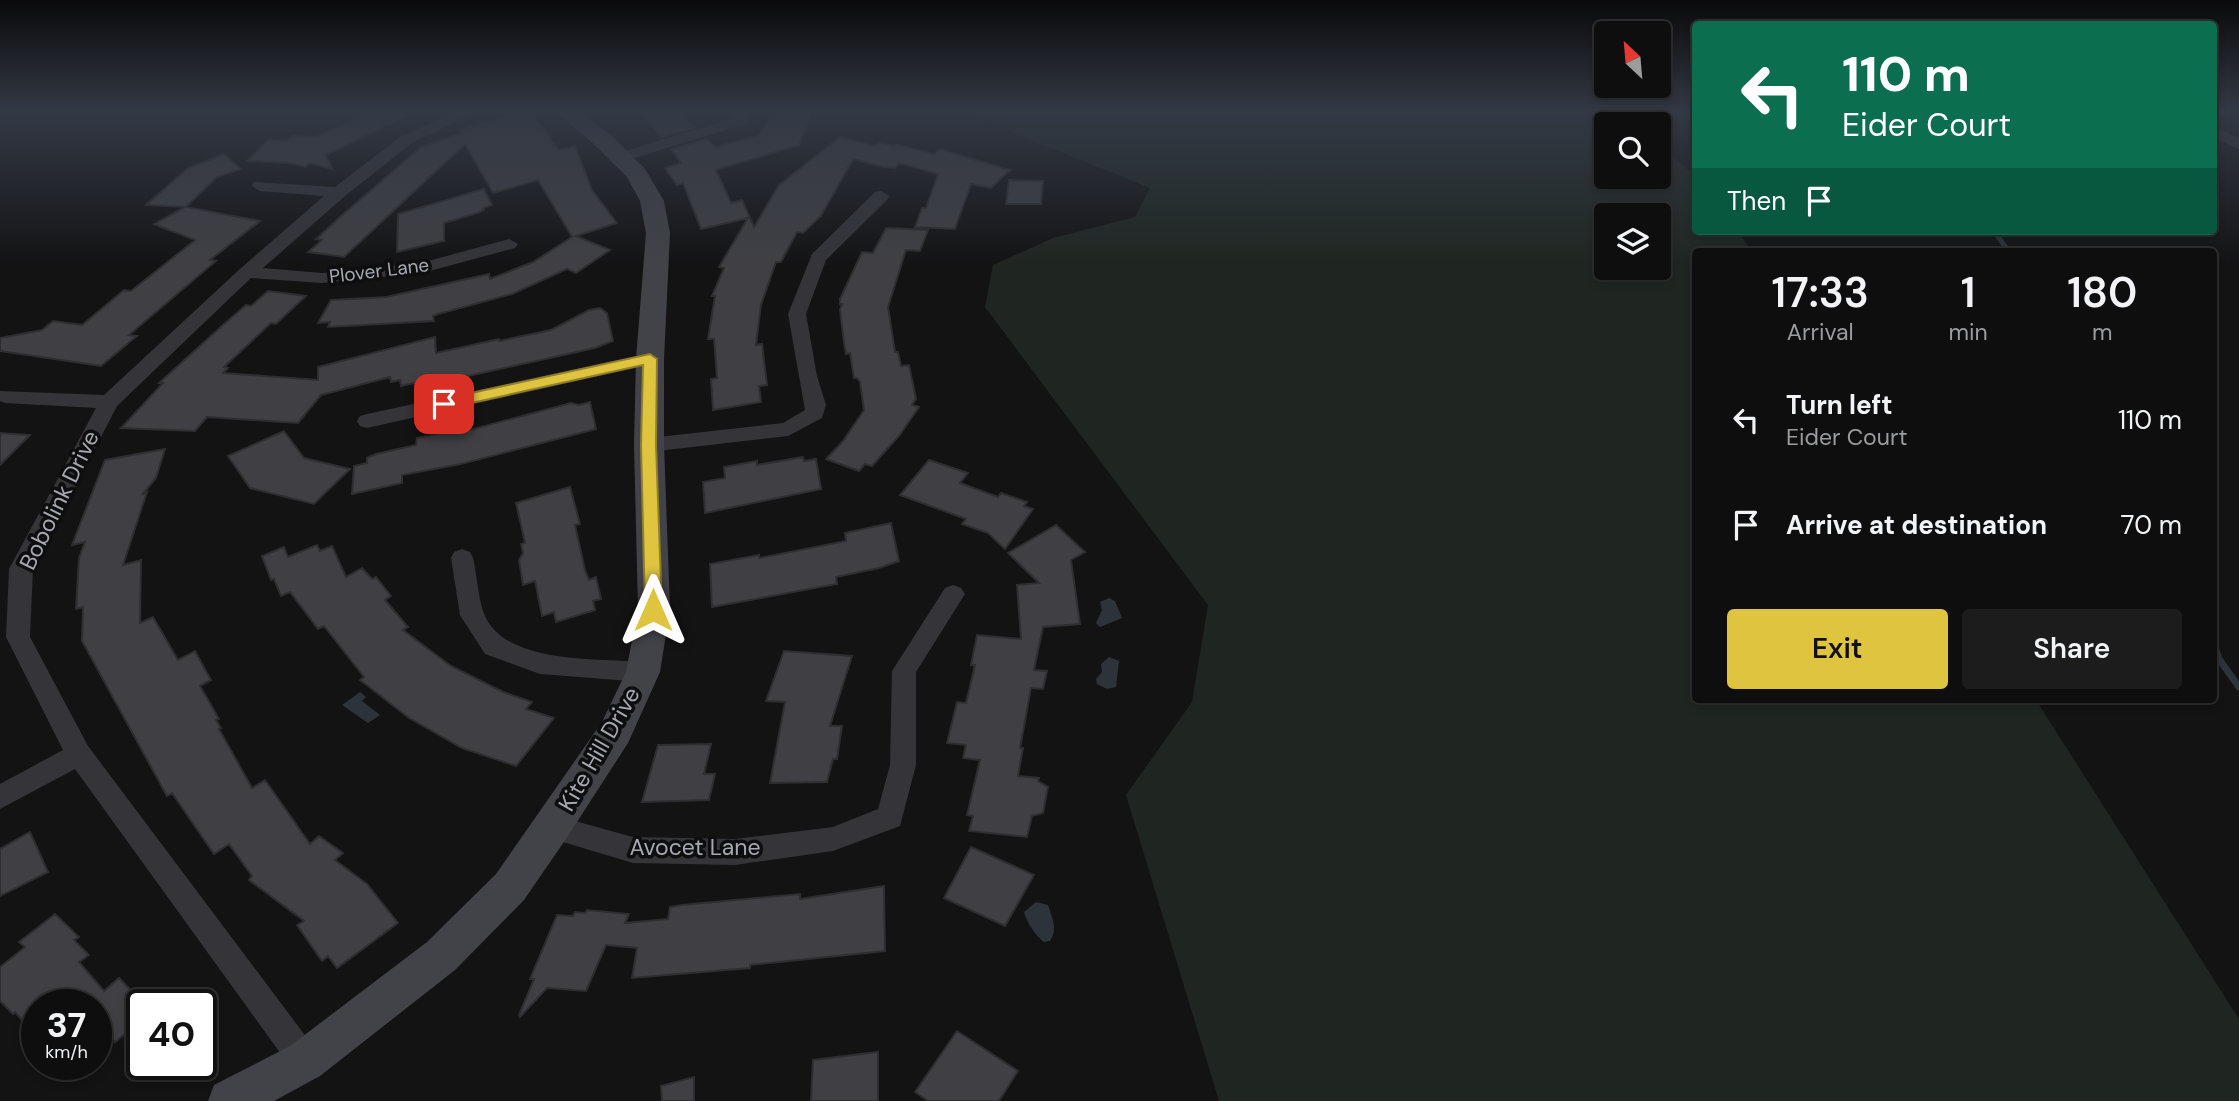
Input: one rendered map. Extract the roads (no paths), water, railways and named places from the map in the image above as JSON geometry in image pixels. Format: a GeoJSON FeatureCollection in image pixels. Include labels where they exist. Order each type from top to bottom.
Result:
{"type":"FeatureCollection","features":[{"type":"Feature","properties":{"kind":"street","name":"Bobolink Drive"},"geometry":{"type":"LineString","coordinates":[[305,1061],[79,754],[18,637],[11,572],[109,402],[247,272],[376,163]]}},
{"type":"Feature","properties":{"kind":"street","name":"Kite Hill Drive"},"geometry":{"type":"LineString","coordinates":[[230,1101],[305,1061],[441,956],[510,887],[615,732],[643,672],[653,610],[650,359],[658,233],[652,201],[638,174],[628,163]]}},
{"type":"Feature","properties":{"kind":"street"},"geometry":{"type":"LineString","coordinates":[[260,186],[339,192]]}},
{"type":"Feature","properties":{"kind":"street"},"geometry":{"type":"LineString","coordinates":[[649,445],[788,429],[815,413],[816,405],[807,376],[797,314],[818,258],[881,196]]}},
{"type":"Feature","properties":{"kind":"street","name":"Plover Lane"},"geometry":{"type":"LineString","coordinates":[[247,272],[322,278],[422,268],[509,244]]}},
{"type":"Feature","properties":{"kind":"street"},"geometry":{"type":"LineString","coordinates":[[367,421],[650,359]]}},
{"type":"Feature","properties":{"kind":"street"},"geometry":{"type":"LineString","coordinates":[[5,396],[109,402]]}},
{"type":"Feature","properties":{"kind":"street"},"geometry":{"type":"LineString","coordinates":[[462,558],[472,615],[494,648],[540,664],[643,672]]}},
{"type":"Feature","properties":{"kind":"street","name":"Avocet Lane"},"geometry":{"type":"LineString","coordinates":[[553,827],[633,850],[734,852],[833,839],[890,817],[903,765],[904,671],[953,594]]}},
{"type":"Feature","properties":{"kind":"street"},"geometry":{"type":"LineString","coordinates":[[0,797],[79,754]]}},
{"type":"Feature","properties":{"kind":"waterway"},"geometry":{"type":"LineString","coordinates":[[1997,235],[2006,248]]}},
{"type":"Feature","properties":{"kind":"waterway"},"geometry":{"type":"LineString","coordinates":[[2217,653],[2239,687]]}}]}
